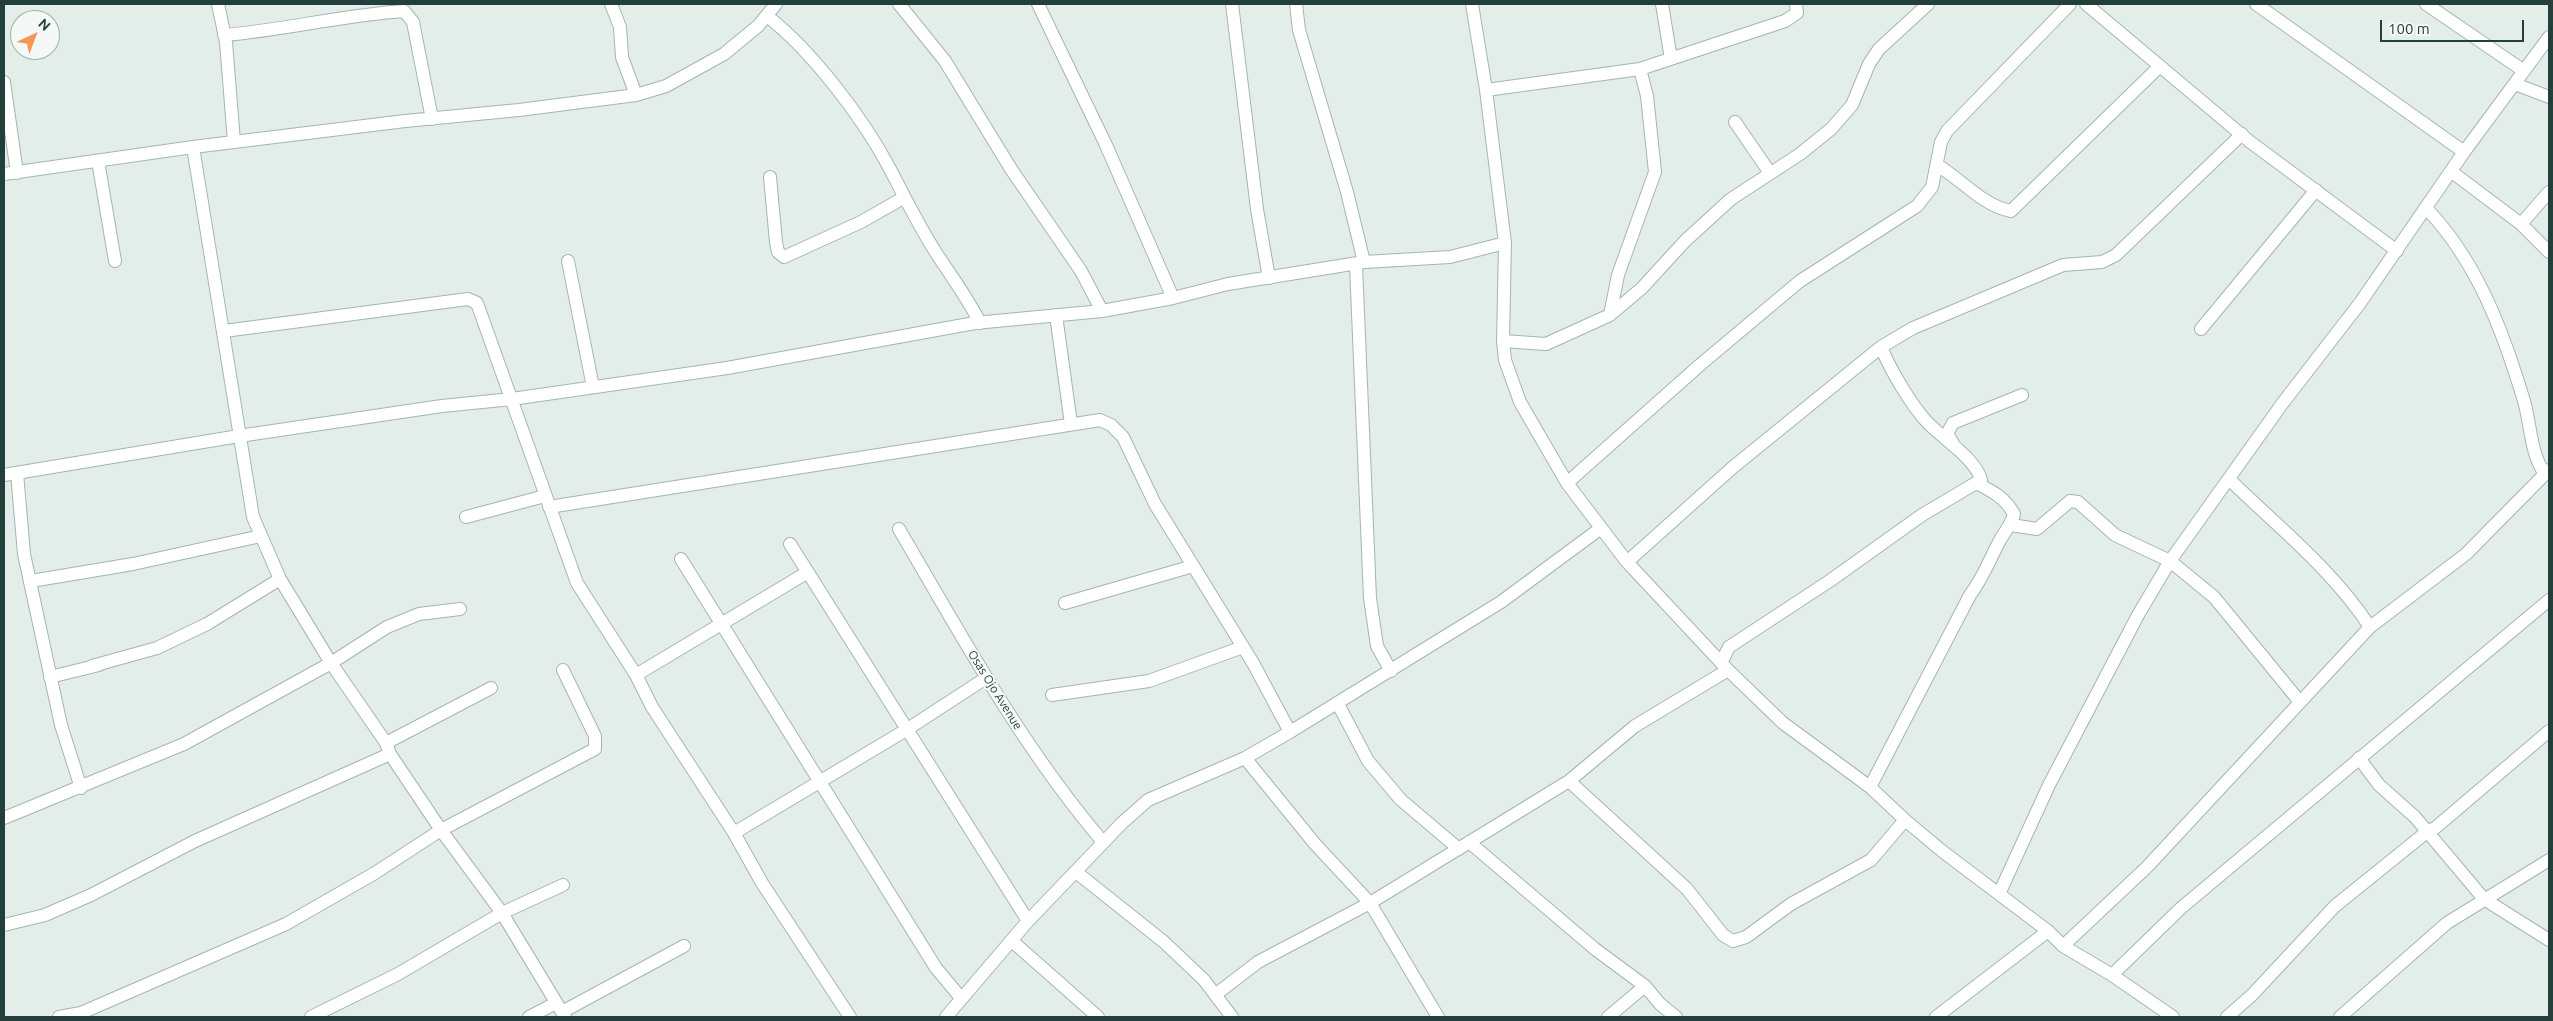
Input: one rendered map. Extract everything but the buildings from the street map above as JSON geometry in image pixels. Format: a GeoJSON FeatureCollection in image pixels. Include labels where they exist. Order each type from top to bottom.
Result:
{"type":"FeatureCollection","features":[{"type":"Feature","properties":{"kind":"street"},"geometry":{"type":"LineString","coordinates":[[218,4],[224,35],[234,142]]}},
{"type":"Feature","properties":{"kind":"street"},"geometry":{"type":"LineString","coordinates":[[611,4],[620,27],[622,57],[636,95]]}},
{"type":"Feature","properties":{"kind":"street"},"geometry":{"type":"LineString","coordinates":[[4,174],[193,147],[636,95],[666,86],[724,54],[758,26],[776,4]]}},
{"type":"Feature","properties":{"kind":"street"},"geometry":{"type":"LineString","coordinates":[[899,4],[945,60],[1011,169],[1081,271],[1102,311]]}},
{"type":"Feature","properties":{"kind":"street"},"geometry":{"type":"LineString","coordinates":[[1038,4],[1106,145],[1172,298]]}},
{"type":"Feature","properties":{"kind":"street"},"geometry":{"type":"LineString","coordinates":[[1232,4],[1257,209],[1269,278]]}},
{"type":"Feature","properties":{"kind":"street"},"geometry":{"type":"LineString","coordinates":[[1296,4],[1299,30],[1347,192],[1360,264],[1370,598],[1377,646],[1391,671]]}},
{"type":"Feature","properties":{"kind":"street"},"geometry":{"type":"LineString","coordinates":[[1472,4],[1486,90],[1506,243],[1503,341],[1505,360],[1520,402],[1567,483],[1627,562],[1724,667],[1783,723],[1870,787],[1905,820],[2048,931],[2063,946],[2112,975],[2173,1017]]}},
{"type":"Feature","properties":{"kind":"street"},"geometry":{"type":"LineString","coordinates":[[1662,4],[1671,59]]}},
{"type":"Feature","properties":{"kind":"street"},"geometry":{"type":"LineString","coordinates":[[1486,90],[1640,69],[1785,21],[1797,12],[1796,4]]}},
{"type":"Feature","properties":{"kind":"street"},"geometry":{"type":"LineString","coordinates":[[1503,341],[1546,344],[1610,315],[1642,288],[1685,241],[1731,200],[1800,154],[1831,129],[1852,105],[1869,64],[1879,48],[1928,4]]}},
{"type":"Feature","properties":{"kind":"street"},"geometry":{"type":"LineString","coordinates":[[1567,483],[1701,364],[1800,281],[1917,206],[1932,187],[1941,142],[1947,131],[2070,4]]}},
{"type":"Feature","properties":{"kind":"street"},"geometry":{"type":"LineString","coordinates":[[2086,4],[2242,134],[2397,251]]}},
{"type":"Feature","properties":{"kind":"street"},"geometry":{"type":"LineString","coordinates":[[2256,4],[2464,152]]}},
{"type":"Feature","properties":{"kind":"street"},"geometry":{"type":"LineString","coordinates":[[2426,4],[2524,71]]}},
{"type":"Feature","properties":{"kind":"street"},"geometry":{"type":"LineString","coordinates":[[224,35],[280,30],[346,16],[404,11],[413,22],[432,119]]}},
{"type":"Feature","properties":{"kind":"street"},"geometry":{"type":"LineString","coordinates":[[767,16],[780,26],[843,98],[889,168],[903,198],[931,245],[970,303],[980,323]]}},
{"type":"Feature","properties":{"kind":"street"},"geometry":{"type":"LineString","coordinates":[[1999,894],[2061,760],[2138,614],[2170,561],[2282,404],[2397,251],[2464,152],[2549,37]]}},
{"type":"Feature","properties":{"kind":"street"},"geometry":{"type":"LineString","coordinates":[[1936,165],[1954,175],[1997,209],[2011,211],[2160,66]]}},
{"type":"Feature","properties":{"kind":"street"},"geometry":{"type":"LineString","coordinates":[[1610,315],[1618,275],[1655,172],[1647,96],[1640,69]]}},
{"type":"Feature","properties":{"kind":"street"},"geometry":{"type":"LineString","coordinates":[[4,82],[17,173]]}},
{"type":"Feature","properties":{"kind":"street"},"geometry":{"type":"LineString","coordinates":[[2515,84],[2549,97]]}},
{"type":"Feature","properties":{"kind":"street"},"geometry":{"type":"LineString","coordinates":[[1735,122],[1770,173]]}},
{"type":"Feature","properties":{"kind":"street"},"geometry":{"type":"LineString","coordinates":[[1627,562],[1732,468],[1881,347],[1913,328],[2063,265],[2102,262],[2116,255],[2242,134]]}},
{"type":"Feature","properties":{"kind":"street"},"geometry":{"type":"LineString","coordinates":[[193,147],[253,517],[261,536],[280,579],[332,663],[441,830],[502,913],[561,1011]]}},
{"type":"Feature","properties":{"kind":"street"},"geometry":{"type":"LineString","coordinates":[[98,161],[114,261]]}},
{"type":"Feature","properties":{"kind":"street"},"geometry":{"type":"LineString","coordinates":[[2452,172],[2521,224],[2549,252]]}},
{"type":"Feature","properties":{"kind":"street"},"geometry":{"type":"LineString","coordinates":[[770,177],[776,242],[778,252],[784,257],[862,222],[903,198]]}},
{"type":"Feature","properties":{"kind":"street"},"geometry":{"type":"LineString","coordinates":[[2201,329],[2316,190]]}},
{"type":"Feature","properties":{"kind":"street"},"geometry":{"type":"LineString","coordinates":[[2521,224],[2549,192]]}},
{"type":"Feature","properties":{"kind":"street"},"geometry":{"type":"LineString","coordinates":[[2063,946],[2147,867],[2370,627],[2466,554],[2547,472],[2536,459],[2530,420],[2511,357],[2490,303],[2447,230],[2426,208]]}},
{"type":"Feature","properties":{"kind":"street"},"geometry":{"type":"LineString","coordinates":[[81,788],[61,725],[24,554],[10,474],[239,436],[442,406],[512,399],[727,368],[980,323],[1102,311],[1172,298],[1228,284],[1360,264],[1450,257],[1506,243]]}},
{"type":"Feature","properties":{"kind":"street"},"geometry":{"type":"LineString","coordinates":[[568,261],[593,387]]}},
{"type":"Feature","properties":{"kind":"street"},"geometry":{"type":"LineString","coordinates":[[224,331],[470,299],[479,306],[577,583],[636,675],[652,707],[734,833],[762,883],[850,1017]]}},
{"type":"Feature","properties":{"kind":"street"},"geometry":{"type":"LineString","coordinates":[[1056,316],[1071,424]]}},
{"type":"Feature","properties":{"kind":"street"},"geometry":{"type":"LineString","coordinates":[[1215,995],[1258,962],[1370,903],[1569,781],[1634,726],[1724,667],[1728,647],[1831,580],[1922,515],[1978,484],[1981,480],[1980,474],[1925,420],[1889,365],[1881,347]]}},
{"type":"Feature","properties":{"kind":"street"},"geometry":{"type":"LineString","coordinates":[[1956,449],[1947,434],[1953,423],[2022,395]]}},
{"type":"Feature","properties":{"kind":"street"},"geometry":{"type":"LineString","coordinates":[[466,517],[547,501],[1100,420],[1111,425],[1123,437],[1155,504],[1243,647],[1290,732]]}},
{"type":"Feature","properties":{"kind":"street"},"geometry":{"type":"LineString","coordinates":[[2230,479],[2321,564],[2353,600],[2370,627]]}},
{"type":"Feature","properties":{"kind":"street"},"geometry":{"type":"LineString","coordinates":[[1870,787],[1970,596],[1984,577],[2001,539],[2011,525],[2014,514],[2008,504],[1998,494],[1978,484]]}},
{"type":"Feature","properties":{"kind":"street"},"geometry":{"type":"LineString","coordinates":[[2011,525],[2037,529],[2074,500],[2115,535],[2170,561],[2214,597],[2300,702]]}},
{"type":"Feature","properties":{"kind":"street"},"geometry":{"type":"LineString","coordinates":[[946,1017],[1028,922],[1103,842],[1148,800],[1245,758],[1338,704],[1501,602],[1601,528]]}},
{"type":"Feature","properties":{"kind":"street","name":"Osas Ojo Avenue"},"geometry":{"type":"LineString","coordinates":[[899,530],[986,678],[1033,752],[1074,808],[1103,842]]}},
{"type":"Feature","properties":{"kind":"street"},"geometry":{"type":"LineString","coordinates":[[31,581],[133,564],[261,536]]}},
{"type":"Feature","properties":{"kind":"street"},"geometry":{"type":"LineString","coordinates":[[790,544],[1028,922]]}},
{"type":"Feature","properties":{"kind":"street"},"geometry":{"type":"LineString","coordinates":[[681,560],[818,783],[936,968],[961,998]]}},
{"type":"Feature","properties":{"kind":"street"},"geometry":{"type":"LineString","coordinates":[[1065,603],[1193,566]]}},
{"type":"Feature","properties":{"kind":"street"},"geometry":{"type":"LineString","coordinates":[[636,675],[808,572]]}},
{"type":"Feature","properties":{"kind":"street"},"geometry":{"type":"LineString","coordinates":[[92,666],[157,648],[207,624],[280,579]]}},
{"type":"Feature","properties":{"kind":"street"},"geometry":{"type":"LineString","coordinates":[[2112,975],[2181,908],[2359,758],[2449,686],[2549,600]]}},
{"type":"Feature","properties":{"kind":"street"},"geometry":{"type":"LineString","coordinates":[[4,818],[81,788],[184,744],[332,663],[387,627],[419,614],[460,609]]}},
{"type":"Feature","properties":{"kind":"street"},"geometry":{"type":"LineString","coordinates":[[1052,695],[1149,682],[1243,647]]}},
{"type":"Feature","properties":{"kind":"street"},"geometry":{"type":"LineString","coordinates":[[50,676],[134,656]]}},
{"type":"Feature","properties":{"kind":"street"},"geometry":{"type":"LineString","coordinates":[[59,1017],[90,1009],[286,924],[375,873],[441,830],[595,749],[595,736],[563,670]]}},
{"type":"Feature","properties":{"kind":"street"},"geometry":{"type":"LineString","coordinates":[[734,833],[906,730],[986,678]]}},
{"type":"Feature","properties":{"kind":"street"},"geometry":{"type":"LineString","coordinates":[[4,925],[45,915],[91,895],[195,841],[388,749],[491,688]]}},
{"type":"Feature","properties":{"kind":"street"},"geometry":{"type":"LineString","coordinates":[[1338,704],[1368,761],[1401,800],[1464,845],[1595,950],[1645,986],[1660,1004],[1676,1017]]}},
{"type":"Feature","properties":{"kind":"street"},"geometry":{"type":"LineString","coordinates":[[2227,1017],[2252,995],[2335,906],[2435,828],[2549,731]]}},
{"type":"Feature","properties":{"kind":"street"},"geometry":{"type":"LineString","coordinates":[[1245,758],[1315,844],[1370,903],[1438,1017]]}},
{"type":"Feature","properties":{"kind":"street"},"geometry":{"type":"LineString","coordinates":[[2359,758],[2379,785],[2406,807],[2484,899],[2549,940]]}},
{"type":"Feature","properties":{"kind":"street"},"geometry":{"type":"LineString","coordinates":[[1569,781],[1688,889],[1723,935],[1733,941],[1746,936],[1790,904],[1871,860],[1905,820]]}},
{"type":"Feature","properties":{"kind":"street"},"geometry":{"type":"LineString","coordinates":[[2340,1017],[2447,923],[2549,860]]}},
{"type":"Feature","properties":{"kind":"street"},"geometry":{"type":"LineString","coordinates":[[1076,872],[1164,942],[1204,980],[1232,1017]]}},
{"type":"Feature","properties":{"kind":"street"},"geometry":{"type":"LineString","coordinates":[[311,1017],[398,974],[502,913],[563,886]]}},
{"type":"Feature","properties":{"kind":"street"},"geometry":{"type":"LineString","coordinates":[[1936,1017],[2048,931]]}},
{"type":"Feature","properties":{"kind":"street"},"geometry":{"type":"LineString","coordinates":[[1012,940],[1098,1017]]}},
{"type":"Feature","properties":{"kind":"street"},"geometry":{"type":"LineString","coordinates":[[529,1017],[561,1011],[684,946]]}},
{"type":"Feature","properties":{"kind":"street"},"geometry":{"type":"LineString","coordinates":[[1608,1017],[1645,986]]}}]}
